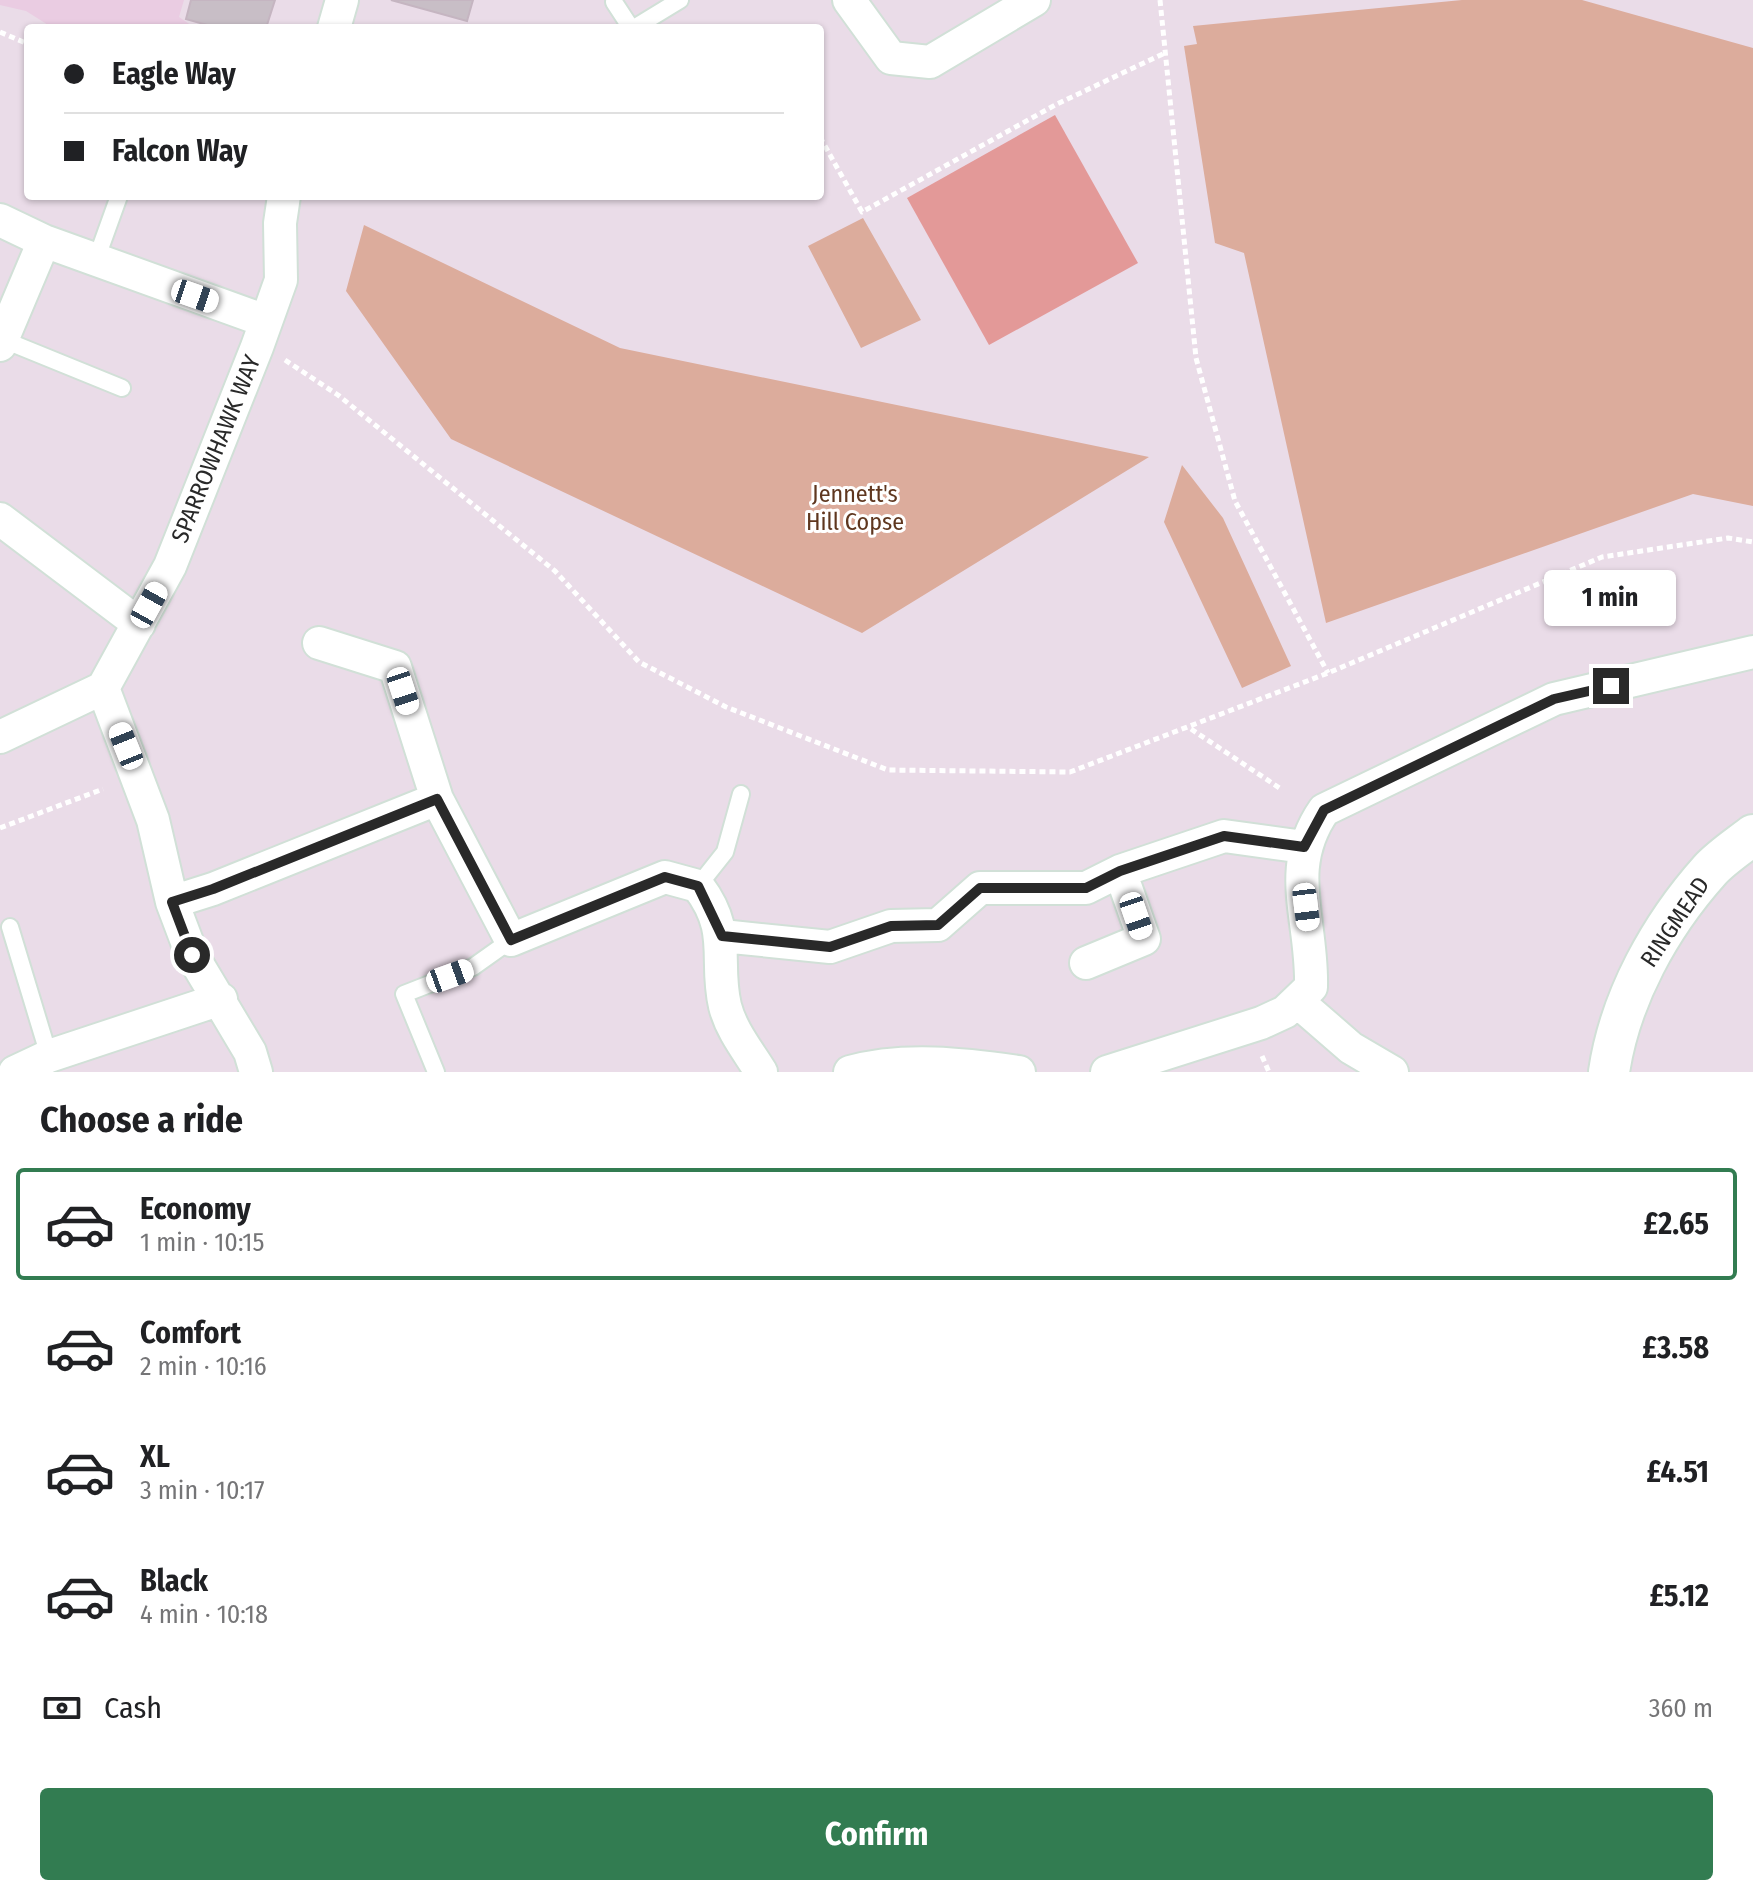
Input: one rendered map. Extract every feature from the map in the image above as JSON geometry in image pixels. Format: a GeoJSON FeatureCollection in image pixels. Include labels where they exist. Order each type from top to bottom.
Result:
{"type":"FeatureCollection","features":[{"type":"Feature","properties":{"kind":"street"},"geometry":{"type":"LineString","coordinates":[[335,24],[342,0]]}},
{"type":"Feature","properties":{"kind":"street"},"geometry":{"type":"LineString","coordinates":[[849,0],[891,58],[930,62],[1034,0]]}},
{"type":"Feature","properties":{"kind":"street","name":"SPARROWHAWK WAY"},"geometry":{"type":"LineString","coordinates":[[103,688],[170,566],[266,321],[281,280],[280,223],[283,200]]}},
{"type":"Feature","properties":{"kind":"street"},"geometry":{"type":"LineString","coordinates":[[0,220],[44,241],[266,321]]}},
{"type":"Feature","properties":{"kind":"street"},"geometry":{"type":"LineString","coordinates":[[2,343],[44,241]]}},
{"type":"Feature","properties":{"kind":"street"},"geometry":{"type":"LineString","coordinates":[[0,519],[139,624]]}},
{"type":"Feature","properties":{"kind":"street"},"geometry":{"type":"LineString","coordinates":[[319,643],[395,667],[437,799],[511,940],[665,877],[698,886],[722,936],[724,1002],[730,1022],[761,1072]]}},
{"type":"Feature","properties":{"kind":"street"},"geometry":{"type":"LineString","coordinates":[[1107,1072],[1261,1023],[1298,1002],[1311,987],[1312,957],[1300,864],[1304,847],[1324,810],[1554,699],[1753,652]]}},
{"type":"Feature","properties":{"kind":"street"},"geometry":{"type":"LineString","coordinates":[[0,737],[103,688],[153,820],[172,902],[192,955],[250,1052],[256,1072]]}},
{"type":"Feature","properties":{"kind":"street"},"geometry":{"type":"LineString","coordinates":[[172,902],[213,889],[437,799]]}},
{"type":"Feature","properties":{"kind":"street","name":"RINGMEAD"},"geometry":{"type":"LineString","coordinates":[[1609,1072],[1614,1034],[1646,959],[1710,869],[1753,835]]}},
{"type":"Feature","properties":{"kind":"street"},"geometry":{"type":"LineString","coordinates":[[722,936],[830,947],[891,926],[938,925],[980,888],[1086,888],[1120,871],[1224,836],[1304,847]]}},
{"type":"Feature","properties":{"kind":"street"},"geometry":{"type":"LineString","coordinates":[[1086,963],[1144,939],[1120,871]]}},
{"type":"Feature","properties":{"kind":"street"},"geometry":{"type":"LineString","coordinates":[[15,1072],[49,1056],[221,999]]}},
{"type":"Feature","properties":{"kind":"street"},"geometry":{"type":"LineString","coordinates":[[1298,1002],[1351,1048],[1392,1072]]}},
{"type":"Feature","properties":{"kind":"street"},"geometry":{"type":"LineString","coordinates":[[850,1072],[869,1067],[931,1064],[1019,1072]]}},
{"type":"Feature","properties":{"kind":"lane"},"geometry":{"type":"LineString","coordinates":[[640,24],[680,0]]}},
{"type":"Feature","properties":{"kind":"lane"},"geometry":{"type":"LineString","coordinates":[[614,2],[630,24]]}},
{"type":"Feature","properties":{"kind":"lane"},"geometry":{"type":"LineString","coordinates":[[96,260],[118,200]]}},
{"type":"Feature","properties":{"kind":"lane"},"geometry":{"type":"LineString","coordinates":[[2,343],[122,388]]}},
{"type":"Feature","properties":{"kind":"lane"},"geometry":{"type":"LineString","coordinates":[[698,886],[725,852],[741,794]]}},
{"type":"Feature","properties":{"kind":"lane"},"geometry":{"type":"LineString","coordinates":[[10,927],[49,1056]]}},
{"type":"Feature","properties":{"kind":"lane"},"geometry":{"type":"LineString","coordinates":[[436,1072],[404,994],[473,967],[511,940]]}},
{"type":"Feature","properties":{"kind":"path"},"geometry":{"type":"LineString","coordinates":[[1160,0],[1167,52],[1169,116],[1196,358],[1235,501],[1328,673]]}},
{"type":"Feature","properties":{"kind":"path"},"geometry":{"type":"LineString","coordinates":[[0,32],[24,42]]}},
{"type":"Feature","properties":{"kind":"path"},"geometry":{"type":"LineString","coordinates":[[824,144],[862,212],[1057,104],[1167,52]]}},
{"type":"Feature","properties":{"kind":"path"},"geometry":{"type":"LineString","coordinates":[[280,356],[338,395],[555,571],[639,662],[726,707],[888,770],[1070,772],[1328,673],[1602,557],[1728,538],[1753,542]]}},
{"type":"Feature","properties":{"kind":"path"},"geometry":{"type":"LineString","coordinates":[[1190,728],[1281,789]]}},
{"type":"Feature","properties":{"kind":"path"},"geometry":{"type":"LineString","coordinates":[[0,828],[103,789]]}},
{"type":"Feature","properties":{"kind":"path"},"geometry":{"type":"LineString","coordinates":[[1262,1056],[1269,1072]]}},
{"type":"Feature","properties":{"kind":"shaded area"},"geometry":{"type":"Polygon","coordinates":[[[0,0],[184,0],[179,17],[189,24],[47,24],[26,11],[0,5],[0,0]]]}},
{"type":"Feature","properties":{"kind":"shaded area"},"geometry":{"type":"Polygon","coordinates":[[[1055,115],[1138,263],[989,345],[907,198],[1055,115]]]}},
{"type":"Feature","properties":{"kind":"green space"},"geometry":{"type":"Polygon","coordinates":[[[1462,0],[1582,0],[1753,48],[1753,506],[1693,494],[1326,623],[1244,253],[1215,243],[1184,46],[1197,44],[1193,26],[1462,0]]]}},
{"type":"Feature","properties":{"kind":"green space"},"geometry":{"type":"Polygon","coordinates":[[[863,218],[921,320],[861,348],[808,246],[863,218]]]}},
{"type":"Feature","properties":{"kind":"green space","name":"Jennett's Hill Copse"},"geometry":{"type":"Polygon","coordinates":[[[364,225],[620,348],[1149,457],[862,633],[451,439],[346,291],[364,225]]]}},
{"type":"Feature","properties":{"kind":"green space"},"geometry":{"type":"Polygon","coordinates":[[[1182,465],[1223,518],[1291,666],[1242,688],[1164,522],[1182,465]]]}},
{"type":"Feature","properties":{"kind":"building"},"geometry":{"type":"Polygon","coordinates":[[[191,0],[275,0],[267,24],[204,24],[186,19],[191,0]]]}},
{"type":"Feature","properties":{"kind":"building"},"geometry":{"type":"Polygon","coordinates":[[[391,0],[473,0],[467,21],[391,0]]]}},
{"type":"Feature","properties":{"kind":"route"},"geometry":{"type":"LineString","coordinates":[[192,955],[172,902],[213,889],[437,799],[511,940],[665,877],[698,886],[705,895],[722,936],[830,947],[891,926],[938,925],[980,888],[1086,888],[1120,871],[1224,836],[1304,847],[1311,829],[1324,810],[1554,699],[1611,686]]}}]}
